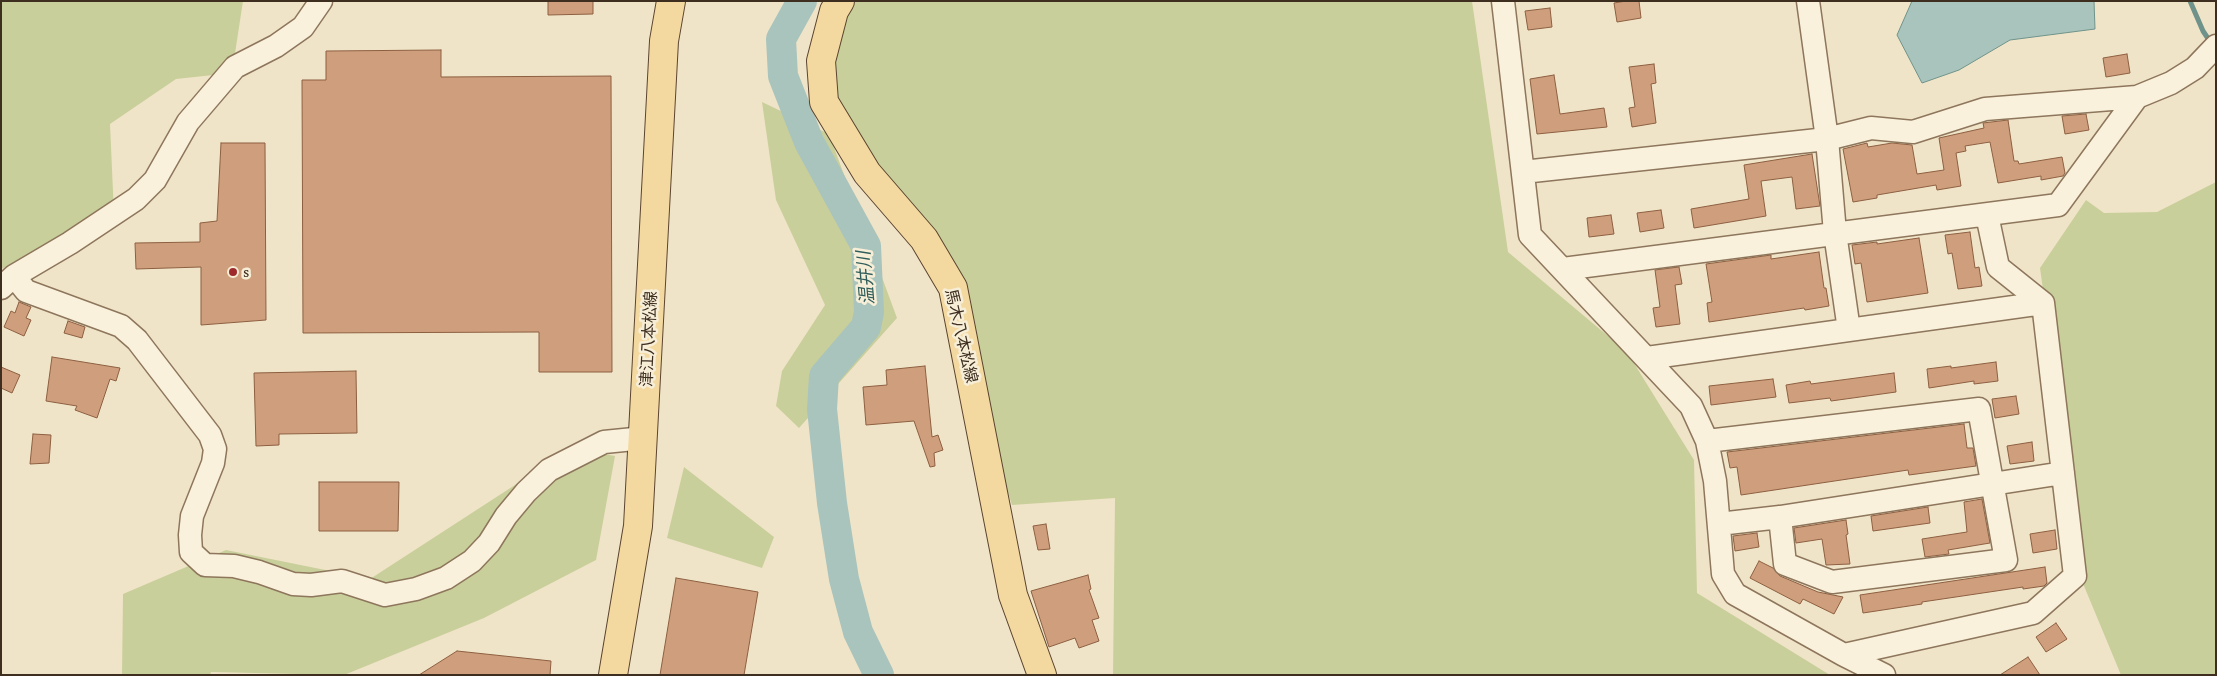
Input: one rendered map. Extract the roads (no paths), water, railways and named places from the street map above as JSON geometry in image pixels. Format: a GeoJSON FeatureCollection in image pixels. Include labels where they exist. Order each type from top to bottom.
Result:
{"type":"FeatureCollection","features":[{"type":"Feature","properties":{"kind":"main road","name":"津江八本松線"},"geometry":{"type":"LineString","coordinates":[[613,675],[638,526],[664,41],[671,1]]}},
{"type":"Feature","properties":{"kind":"main road","name":"馬木八本松線"},"geometry":{"type":"LineString","coordinates":[[840,1],[834,11],[821,61],[824,102],[867,173],[924,239],[953,288],[1013,595],[1042,675]]}},
{"type":"Feature","properties":{"kind":"street"},"geometry":{"type":"LineString","coordinates":[[8,282],[136,199],[155,180],[188,122],[235,67],[276,46],[303,28],[321,1]]}},
{"type":"Feature","properties":{"kind":"street"},"geometry":{"type":"LineString","coordinates":[[1503,1],[1530,235],[1691,406],[1707,441],[1715,481],[1723,574],[1735,594],[1844,655],[1884,675]]}},
{"type":"Feature","properties":{"kind":"street"},"geometry":{"type":"LineString","coordinates":[[1808,1],[1827,139],[1835,233],[1849,330]]}},
{"type":"Feature","properties":{"kind":"street"},"geometry":{"type":"LineString","coordinates":[[1523,172],[1827,139],[1871,128],[1913,132],[1986,109],[2137,97],[2170,83],[2195,68],[2216,46]]}},
{"type":"Feature","properties":{"kind":"street"},"geometry":{"type":"LineString","coordinates":[[1563,269],[2058,205],[2137,97]]}},
{"type":"Feature","properties":{"kind":"street"},"geometry":{"type":"LineString","coordinates":[[1844,655],[2034,614],[2076,576],[2044,302],[1998,267],[1987,215]]}},
{"type":"Feature","properties":{"kind":"street"},"geometry":{"type":"LineString","coordinates":[[8,282],[121,326],[137,340],[210,435],[214,449],[213,464],[192,516],[190,535],[191,552],[205,565],[234,566],[259,572],[293,584],[311,585],[342,581],[385,595],[416,589],[446,578],[472,561],[489,543],[506,516],[526,492],[549,470],[604,442],[644,438]]}},
{"type":"Feature","properties":{"kind":"street"},"geometry":{"type":"LineString","coordinates":[[1647,358],[2044,302]]}},
{"type":"Feature","properties":{"kind":"street"},"geometry":{"type":"LineString","coordinates":[[1707,441],[1980,409],[2006,560],[1832,582],[1785,564],[1780,517]]}},
{"type":"Feature","properties":{"kind":"street"},"geometry":{"type":"LineString","coordinates":[[1719,524],[1780,517],[2063,473]]}},
{"type":"Feature","properties":{"kind":"water"},"geometry":{"type":"Polygon","coordinates":[[[1912,1],[2094,1],[2095,29],[2010,40],[1959,70],[1922,83],[1897,35],[1912,1]]]}},
{"type":"Feature","properties":{"kind":"waterway","name":"温井川"},"geometry":{"type":"LineString","coordinates":[[802,1],[781,39],[783,76],[809,142],[866,246],[869,312],[866,327],[824,376],[822,409],[832,503],[844,579],[858,632],[879,675]]}},
{"type":"Feature","properties":{"kind":"waterway"},"geometry":{"type":"LineString","coordinates":[[2190,1],[2203,31],[2211,43]]}},
{"type":"Feature","properties":{"kind":"place","name":"s"},"geometry":{"type":"Point","coordinates":[233,272]}}]}
